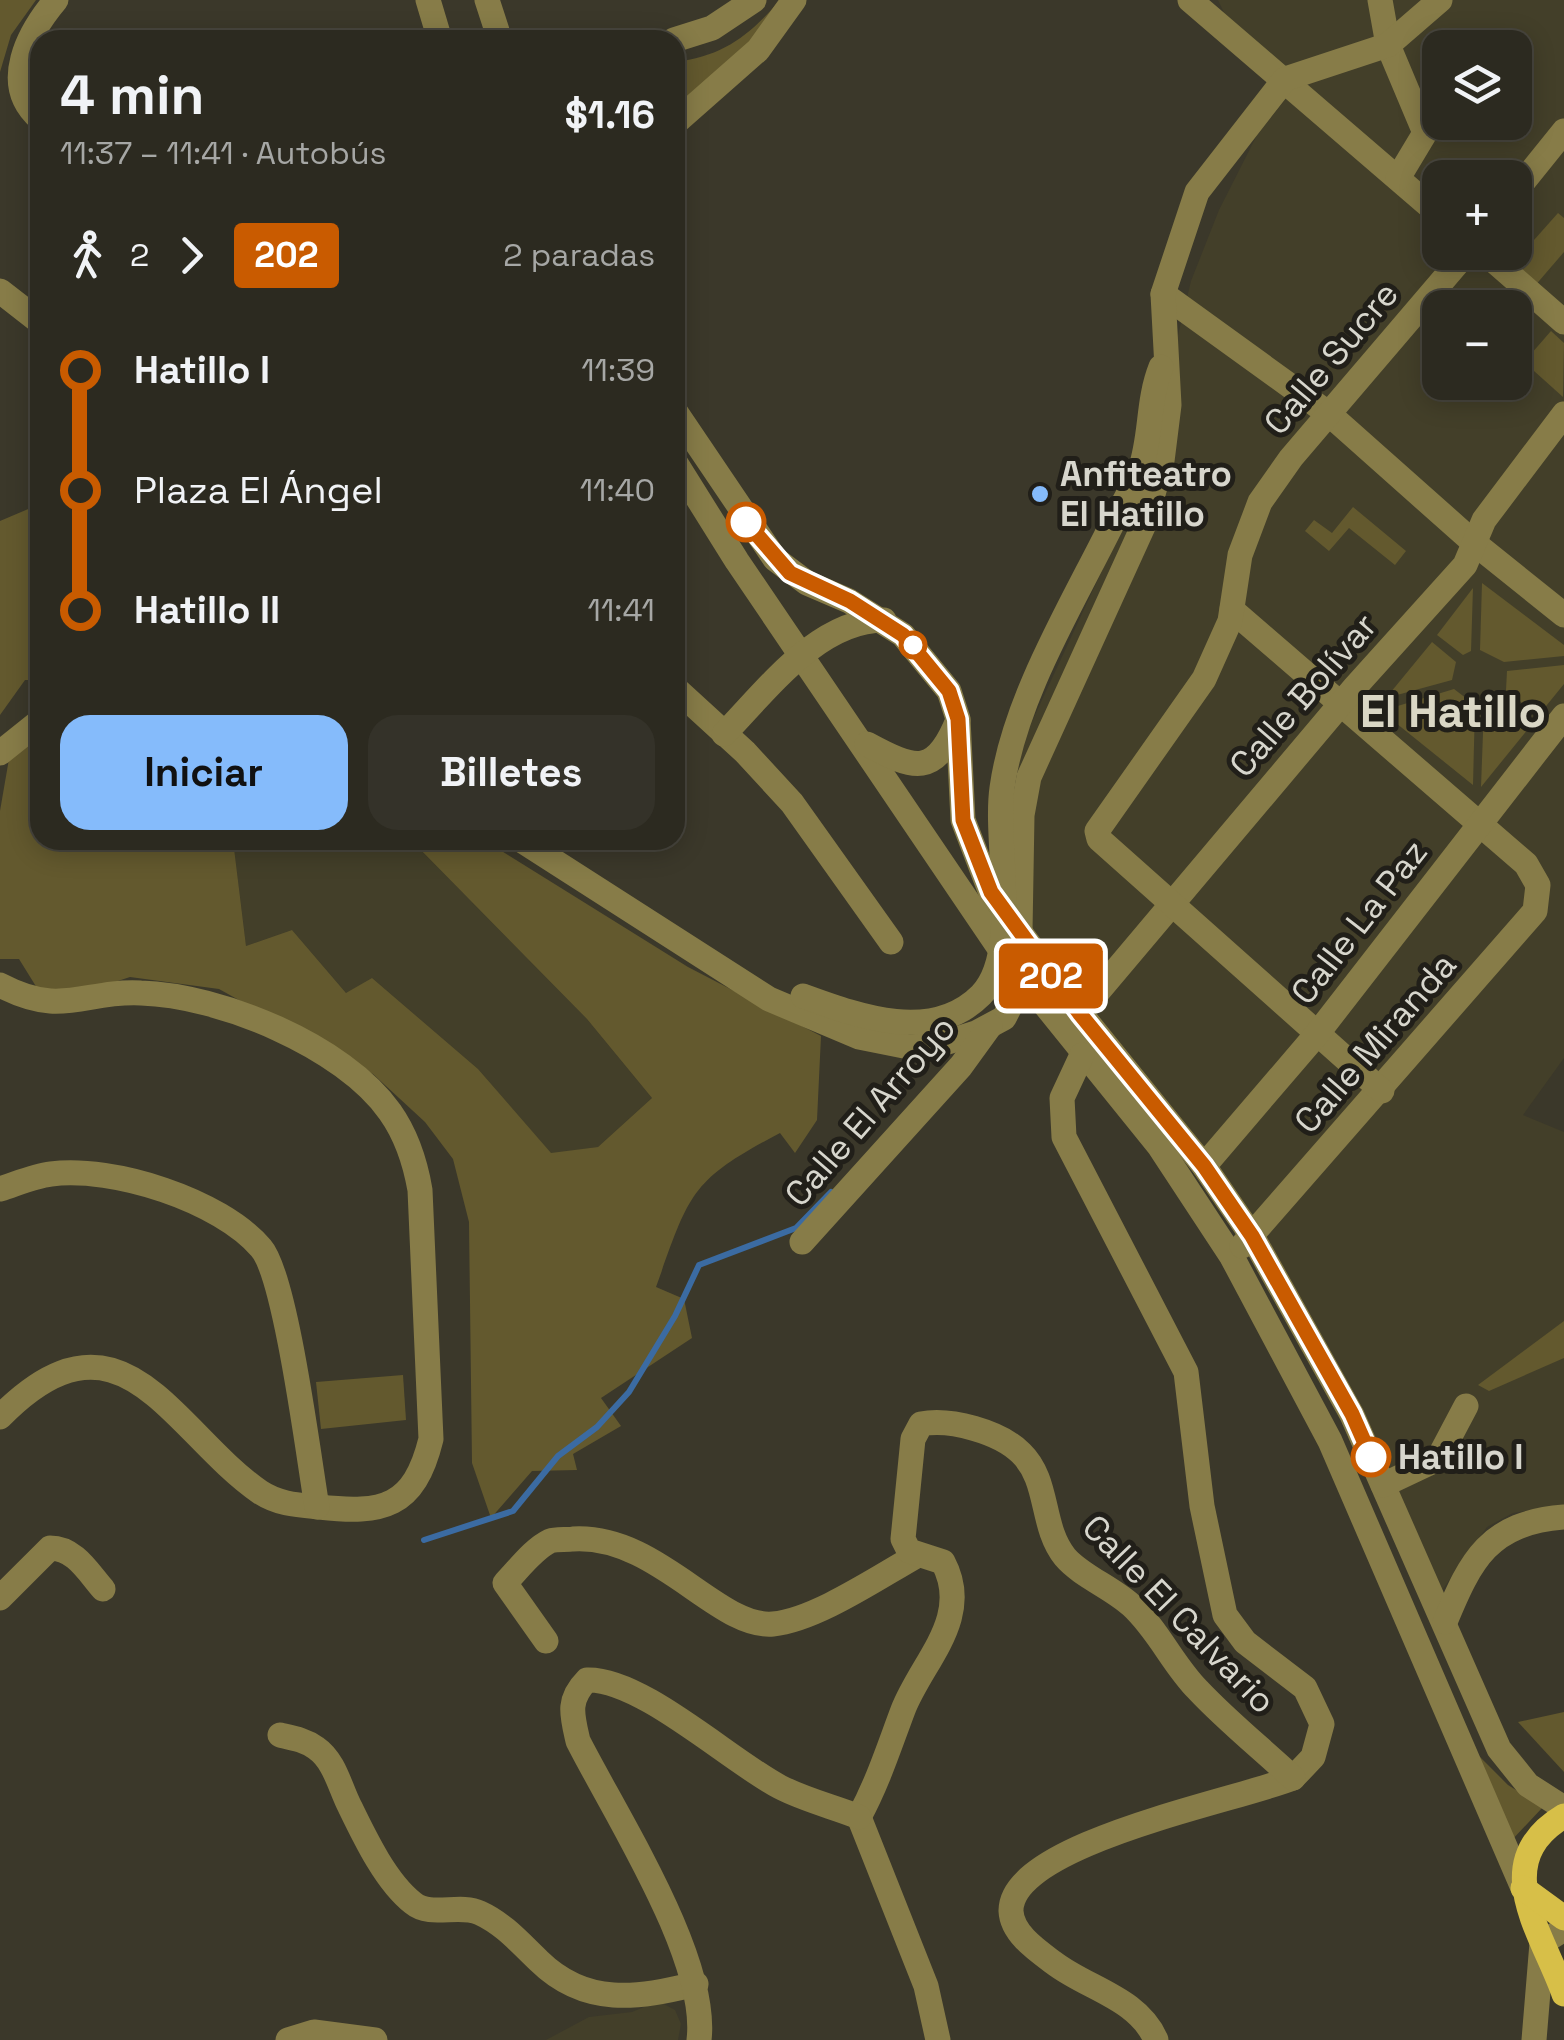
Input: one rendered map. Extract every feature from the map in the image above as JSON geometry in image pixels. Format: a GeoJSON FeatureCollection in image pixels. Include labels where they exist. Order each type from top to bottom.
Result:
{"type":"FeatureCollection","features":[{"type":"Feature","properties":{"kind":"main road"},"geometry":{"type":"LineString","coordinates":[[1564,1812],[1535,1838],[1524,1864],[1523,1888],[1553,1936],[1564,1994]]}},
{"type":"Feature","properties":{"kind":"main road"},"geometry":{"type":"LineString","coordinates":[[1523,1888],[1564,1918]]}},
{"type":"Feature","properties":{"kind":"street"},"geometry":{"type":"LineString","coordinates":[[32,30],[56,0]]}},
{"type":"Feature","properties":{"kind":"street"},"geometry":{"type":"LineString","coordinates":[[428,0],[437,30]]}},
{"type":"Feature","properties":{"kind":"street"},"geometry":{"type":"LineString","coordinates":[[487,0],[497,30]]}},
{"type":"Feature","properties":{"kind":"street"},"geometry":{"type":"LineString","coordinates":[[685,37],[712,28],[754,0]]}},
{"type":"Feature","properties":{"kind":"street"},"geometry":{"type":"LineString","coordinates":[[685,113],[758,50],[794,0]]}},
{"type":"Feature","properties":{"kind":"street"},"geometry":{"type":"LineString","coordinates":[[1380,0],[1388,45],[1425,133],[1398,178]]}},
{"type":"Feature","properties":{"kind":"street"},"geometry":{"type":"LineString","coordinates":[[568,850],[770,979],[802,996],[864,1017],[918,1022],[961,1009],[990,983],[1010,942],[1029,776],[1146,520],[1162,461],[1169,405],[1162,294],[1197,192],[1285,78],[1388,45],[1440,0]]}},
{"type":"Feature","properties":{"kind":"street"},"geometry":{"type":"LineString","coordinates":[[1193,1],[1422,199]]}},
{"type":"Feature","properties":{"kind":"street"},"geometry":{"type":"LineString","coordinates":[[30,34],[22,51],[21,83],[30,100]]}},
{"type":"Feature","properties":{"kind":"street"},"geometry":{"type":"LineString","coordinates":[[1532,171],[1564,131]]}},
{"type":"Feature","properties":{"kind":"street","name":"Calle Sucre"},"geometry":{"type":"LineString","coordinates":[[1172,900],[1099,839],[1097,831],[1182,716],[1204,679],[1232,610],[1240,555],[1260,502],[1452,270]]}},
{"type":"Feature","properties":{"kind":"street"},"geometry":{"type":"LineString","coordinates":[[1505,270],[1564,322]]}},
{"type":"Feature","properties":{"kind":"street"},"geometry":{"type":"LineString","coordinates":[[0,290],[30,314]]}},
{"type":"Feature","properties":{"kind":"street"},"geometry":{"type":"LineString","coordinates":[[1162,294],[1329,414],[1473,542],[1564,615]]}},
{"type":"Feature","properties":{"kind":"street"},"geometry":{"type":"LineString","coordinates":[[1003,912],[1000,832],[1005,771],[1037,676],[1141,468],[1150,396],[1164,360]]}},
{"type":"Feature","properties":{"kind":"street","name":"Calle Bolívar"},"geometry":{"type":"LineString","coordinates":[[1080,1014],[1342,702],[1466,565],[1484,520],[1564,414]]}},
{"type":"Feature","properties":{"kind":"street"},"geometry":{"type":"LineString","coordinates":[[685,425],[775,560],[807,583],[884,620],[903,635],[949,691],[958,719],[963,820],[1003,912],[1019,974],[1159,1146],[1232,1257],[1330,1441],[1523,1888]]}},
{"type":"Feature","properties":{"kind":"street"},"geometry":{"type":"LineString","coordinates":[[685,477],[862,742],[1010,942],[1080,1014],[1204,1166],[1252,1236],[1352,1414],[1499,1749],[1528,1785],[1564,1812]]}},
{"type":"Feature","properties":{"kind":"street"},"geometry":{"type":"LineString","coordinates":[[1232,610],[1480,822]]}},
{"type":"Feature","properties":{"kind":"street"},"geometry":{"type":"LineString","coordinates":[[724,734],[804,656],[848,623],[884,620]]}},
{"type":"Feature","properties":{"kind":"street"},"geometry":{"type":"LineString","coordinates":[[685,697],[792,803],[891,942]]}},
{"type":"Feature","properties":{"kind":"street","name":"Calle La Paz"},"geometry":{"type":"LineString","coordinates":[[1204,1166],[1316,1034],[1564,716]]}},
{"type":"Feature","properties":{"kind":"street"},"geometry":{"type":"LineString","coordinates":[[862,742],[897,760],[920,765],[941,754],[958,719]]}},
{"type":"Feature","properties":{"kind":"street"},"geometry":{"type":"LineString","coordinates":[[0,753],[30,729]]}},
{"type":"Feature","properties":{"kind":"street","name":"Calle Miranda"},"geometry":{"type":"LineString","coordinates":[[1232,1257],[1382,1091],[1535,911],[1538,886],[1526,864],[1480,822]]}},
{"type":"Feature","properties":{"kind":"street"},"geometry":{"type":"LineString","coordinates":[[537,850],[770,998],[859,1037],[910,1047],[938,1045],[990,1026]]}},
{"type":"Feature","properties":{"kind":"street"},"geometry":{"type":"LineString","coordinates":[[1172,900],[1382,1091]]}},
{"type":"Feature","properties":{"kind":"street","name":"Calle El Arroyo"},"geometry":{"type":"LineString","coordinates":[[802,1242],[960,1066],[990,1026],[1013,1005],[1020,989],[1019,974]]}},
{"type":"Feature","properties":{"kind":"street"},"geometry":{"type":"LineString","coordinates":[[0,985],[29,998],[66,1002],[138,992],[209,1001],[268,1026],[339,1065],[388,1110],[415,1160],[420,1190],[431,1439],[410,1490],[388,1506],[360,1511],[276,1502],[256,1489],[192,1425],[137,1379],[93,1369],[60,1372],[27,1390],[0,1416]]}},
{"type":"Feature","properties":{"kind":"street","name":"Calle El Calvario"},"geometry":{"type":"LineString","coordinates":[[860,1817],[879,1780],[903,1710],[940,1649],[949,1619],[950,1576],[943,1562],[909,1551],[902,1539],[907,1467],[921,1424],[962,1426],[1010,1444],[1037,1473],[1056,1545],[1069,1562],[1134,1607],[1164,1640],[1195,1688],[1293,1778],[1314,1757],[1322,1724],[1305,1688],[1245,1642],[1225,1615],[1202,1506],[1186,1372],[1064,1137],[1062,1098],[1082,1055]]}},
{"type":"Feature","properties":{"kind":"street"},"geometry":{"type":"LineString","coordinates":[[0,1189],[52,1174],[115,1176],[195,1200],[262,1248],[278,1286],[318,1507]]}},
{"type":"Feature","properties":{"kind":"street"},"geometry":{"type":"LineString","coordinates":[[1383,1485],[1438,1459],[1466,1406]]}},
{"type":"Feature","properties":{"kind":"street"},"geometry":{"type":"LineString","coordinates":[[1445,1622],[1467,1569],[1490,1542],[1516,1525],[1564,1516]]}},
{"type":"Feature","properties":{"kind":"street"},"geometry":{"type":"LineString","coordinates":[[546,1641],[505,1583],[551,1540],[586,1538],[634,1548],[733,1612],[774,1624],[829,1603],[918,1555]]}},
{"type":"Feature","properties":{"kind":"street"},"geometry":{"type":"LineString","coordinates":[[0,1598],[50,1548],[64,1548],[77,1558],[103,1590]]}},
{"type":"Feature","properties":{"kind":"street"},"geometry":{"type":"LineString","coordinates":[[700,2040],[703,2014],[686,1950],[578,1741],[570,1710],[576,1691],[587,1680],[628,1690],[781,1787],[860,1817],[926,1986],[938,2040]]}},
{"type":"Feature","properties":{"kind":"street"},"geometry":{"type":"LineString","coordinates":[[280,1736],[299,1739],[326,1758],[382,1864],[413,1904],[426,1910],[468,1909],[481,1914],[518,1938],[556,1978],[578,1989],[628,1998],[696,1984]]}},
{"type":"Feature","properties":{"kind":"street"},"geometry":{"type":"LineString","coordinates":[[1156,2040],[1136,2010],[1036,1950],[1016,1929],[1011,1911],[1016,1895],[1054,1857],[1293,1778]]}},
{"type":"Feature","properties":{"kind":"street"},"geometry":{"type":"LineString","coordinates":[[1534,2040],[1553,1936]]}},
{"type":"Feature","properties":{"kind":"street"},"geometry":{"type":"LineString","coordinates":[[288,2040],[314,2032],[375,2040]]}},
{"type":"Feature","properties":{"kind":"shaded area"},"geometry":{"type":"Polygon","coordinates":[[[0,0],[36,0],[11,35],[0,72],[0,0]]]}},
{"type":"Feature","properties":{"kind":"shaded area"},"geometry":{"type":"Polygon","coordinates":[[[780,0],[761,34],[685,107],[685,60],[721,49],[757,24],[780,0]]]}},
{"type":"Feature","properties":{"kind":"shaded area"},"geometry":{"type":"Polygon","coordinates":[[[1218,0],[1564,0],[1564,1058],[1523,1115],[1564,1132],[1564,1505],[1513,1513],[1487,1527],[1433,1603],[1276,1273],[1034,953],[1006,814],[1022,743],[1112,549],[1155,431],[1191,281],[1219,210],[1257,135],[1284,101],[1285,65],[1226,17],[1218,0]]]}},
{"type":"Feature","properties":{"kind":"shaded area"},"geometry":{"type":"Polygon","coordinates":[[[1558,213],[1564,218],[1564,252],[1533,288],[1513,270],[1532,270],[1532,242],[1558,213]]]}},
{"type":"Feature","properties":{"kind":"shaded area"},"geometry":{"type":"Polygon","coordinates":[[[1551,331],[1564,343],[1563,397],[1532,369],[1532,353],[1551,331]]]}},
{"type":"Feature","properties":{"kind":"shaded area"},"geometry":{"type":"Polygon","coordinates":[[[1353,507],[1406,551],[1395,565],[1349,528],[1329,551],[1305,531],[1314,520],[1332,533],[1353,507]]]}},
{"type":"Feature","properties":{"kind":"shaded area"},"geometry":{"type":"Polygon","coordinates":[[[30,508],[30,680],[25,680],[0,715],[0,521],[30,508]]]}},
{"type":"Feature","properties":{"kind":"shaded area"},"geometry":{"type":"Polygon","coordinates":[[[1482,583],[1564,645],[1564,656],[1504,662],[1480,650],[1482,583]]]}},
{"type":"Feature","properties":{"kind":"shaded area"},"geometry":{"type":"Polygon","coordinates":[[[1473,588],[1471,651],[1463,655],[1437,635],[1473,588]]]}},
{"type":"Feature","properties":{"kind":"shaded area"},"geometry":{"type":"Polygon","coordinates":[[[1432,642],[1456,662],[1452,680],[1386,698],[1432,642]]]}},
{"type":"Feature","properties":{"kind":"shaded area"},"geometry":{"type":"Polygon","coordinates":[[[1564,665],[1564,684],[1538,716],[1506,690],[1507,671],[1564,665]]]}},
{"type":"Feature","properties":{"kind":"shaded area"},"geometry":{"type":"Polygon","coordinates":[[[1454,689],[1475,705],[1473,785],[1381,711],[1454,689]]]}},
{"type":"Feature","properties":{"kind":"shaded area"},"geometry":{"type":"Polygon","coordinates":[[[1500,697],[1532,724],[1481,787],[1484,706],[1500,697]]]}},
{"type":"Feature","properties":{"kind":"shaded area"},"geometry":{"type":"Polygon","coordinates":[[[30,740],[30,850],[234,850],[246,946],[292,930],[346,993],[372,978],[478,1069],[551,1153],[598,1147],[652,1098],[587,1019],[421,850],[500,850],[688,967],[821,1036],[817,1120],[795,1153],[780,1133],[727,1164],[697,1193],[677,1230],[656,1287],[684,1299],[692,1338],[601,1398],[621,1426],[573,1454],[577,1470],[532,1471],[491,1518],[472,1463],[469,1222],[453,1159],[425,1122],[373,1074],[219,989],[130,977],[78,994],[37,988],[19,959],[0,959],[0,811],[10,753],[30,740]]]}},
{"type":"Feature","properties":{"kind":"shaded area"},"geometry":{"type":"Polygon","coordinates":[[[234,850],[421,850],[587,1019],[652,1098],[598,1147],[551,1154],[478,1069],[372,978],[347,994],[292,930],[246,946],[234,850]]]}},
{"type":"Feature","properties":{"kind":"shaded area"},"geometry":{"type":"Polygon","coordinates":[[[1564,1321],[1564,1358],[1489,1391],[1478,1385],[1564,1321]]]}},
{"type":"Feature","properties":{"kind":"shaded area"},"geometry":{"type":"Polygon","coordinates":[[[403,1375],[406,1420],[321,1429],[316,1382],[403,1375]]]}},
{"type":"Feature","properties":{"kind":"shaded area"},"geometry":{"type":"Polygon","coordinates":[[[1564,1712],[1564,1772],[1518,1722],[1564,1712]]]}},
{"type":"Feature","properties":{"kind":"shaded area"},"geometry":{"type":"Polygon","coordinates":[[[1479,1756],[1508,1785],[1543,1807],[1510,1842],[1479,1756]]]}},
{"type":"Feature","properties":{"kind":"shaded area"},"geometry":{"type":"Polygon","coordinates":[[[658,2001],[675,2010],[681,2024],[678,2040],[546,2040],[589,2017],[632,2012],[658,2001]]]}},
{"type":"Feature","properties":{"kind":"waterway"},"geometry":{"type":"LineString","coordinates":[[424,1540],[513,1511],[558,1456],[597,1427],[629,1392],[675,1316],[699,1265],[796,1228],[831,1192]]}},
{"type":"Feature","properties":{"kind":"bus line","name":"202"},"geometry":{"type":"LineString","coordinates":[[746,522],[790,573],[850,601],[903,635],[949,691],[958,719],[963,820],[991,892],[1080,1014],[1204,1166],[1252,1236],[1352,1414],[1371,1457]]}},
{"type":"Feature","properties":{"kind":"place","name":"Anfiteatro El Hatillo"},"geometry":{"type":"Point","coordinates":[1040,494]}},
{"type":"Feature","properties":{"kind":"place","name":"Hatillo I"},"geometry":{"type":"Point","coordinates":[1371,1457]}},
{"type":"Feature","properties":{"kind":"district","name":"El Hatillo"},"geometry":{"type":"Point","coordinates":[1453,711]}}]}
